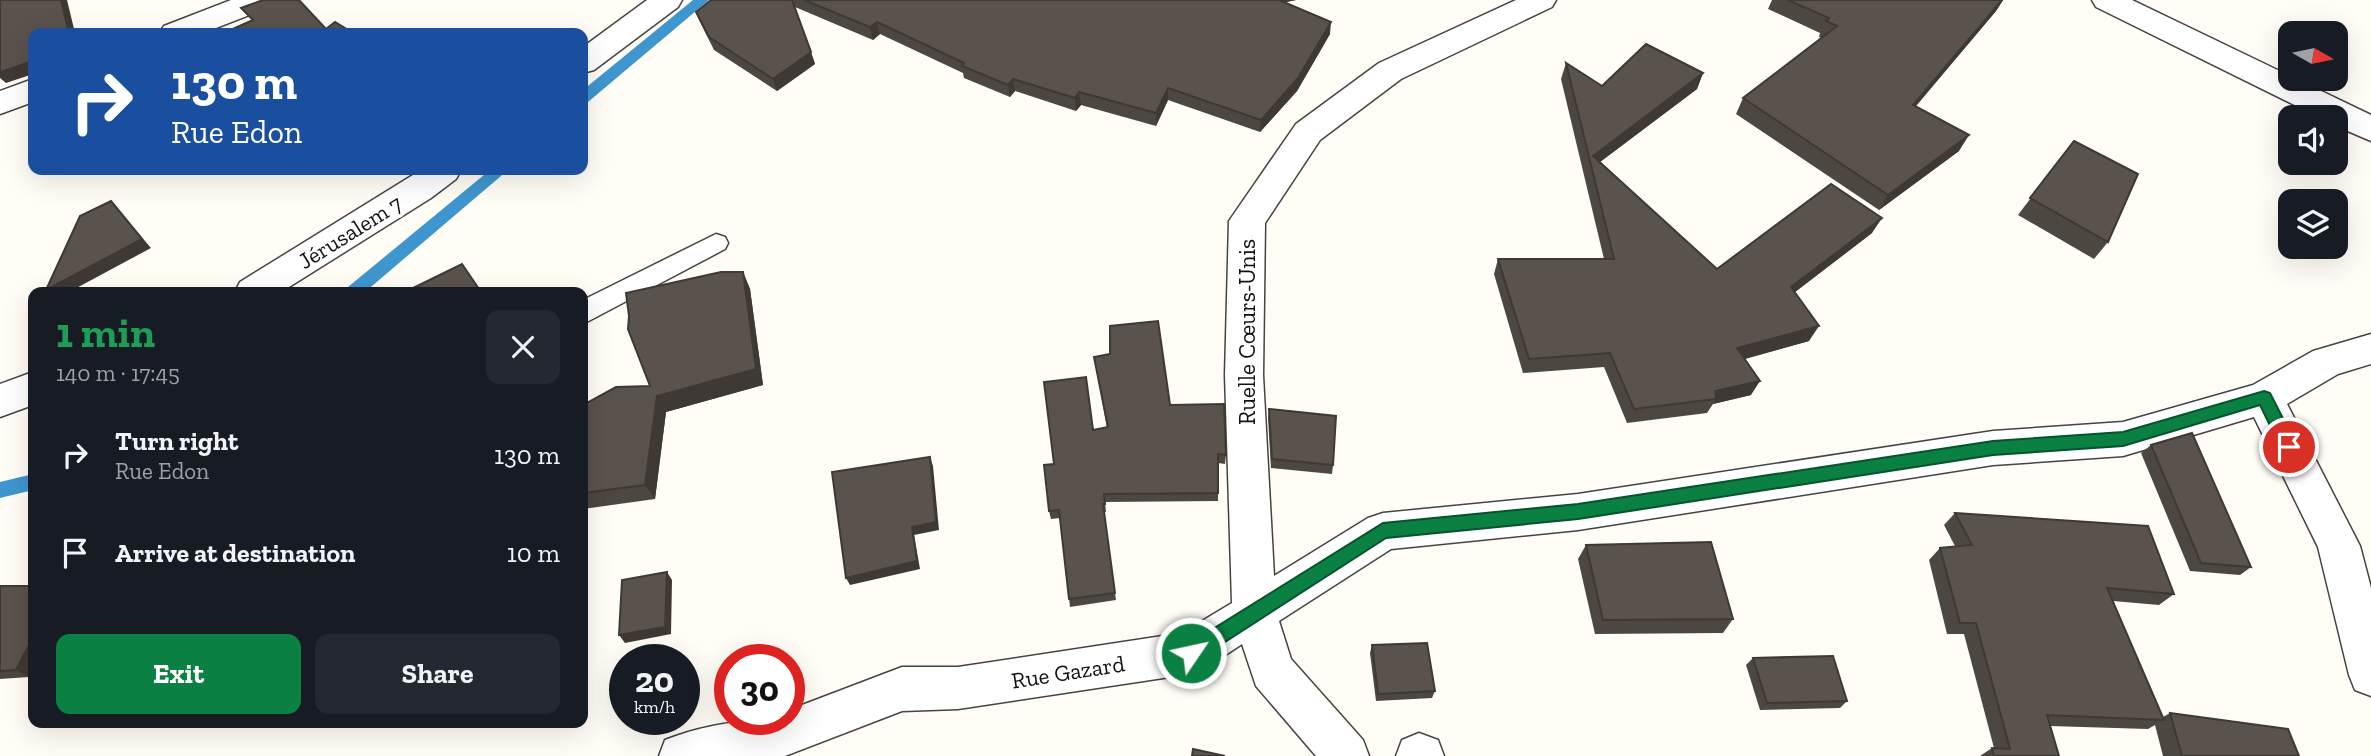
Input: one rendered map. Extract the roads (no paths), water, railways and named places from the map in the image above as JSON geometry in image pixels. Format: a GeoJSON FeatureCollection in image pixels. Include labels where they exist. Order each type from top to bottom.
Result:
{"type":"FeatureCollection","features":[{"type":"Feature","properties":{"kind":"street"},"geometry":{"type":"LineString","coordinates":[[189,28],[259,0]]}},
{"type":"Feature","properties":{"kind":"street"},"geometry":{"type":"LineString","coordinates":[[588,59],[667,0]]}},
{"type":"Feature","properties":{"kind":"street","name":"Ruelle Cœurs-Unis"},"geometry":{"type":"LineString","coordinates":[[1346,756],[1272,671],[1254,611],[1244,375],[1247,220],[1308,132],[1390,71],[1541,0]]}},
{"type":"Feature","properties":{"kind":"street"},"geometry":{"type":"LineString","coordinates":[[2106,0],[2371,129]]}},
{"type":"Feature","properties":{"kind":"street"},"geometry":{"type":"LineString","coordinates":[[0,103],[28,92]]}},
{"type":"Feature","properties":{"kind":"street","name":"Jérusalem 7"},"geometry":{"type":"LineString","coordinates":[[261,287],[437,175]]}},
{"type":"Feature","properties":{"kind":"street","name":"Rue Gazard"},"geometry":{"type":"LineString","coordinates":[[682,756],[776,737],[902,689],[958,688],[1191,653],[1383,531],[1578,512],[1993,448],[2123,439],[2264,398],[2326,362],[2371,349]]}},
{"type":"Feature","properties":{"kind":"street"},"geometry":{"type":"LineString","coordinates":[[0,401],[28,390]]}},
{"type":"Feature","properties":{"kind":"street"},"geometry":{"type":"LineString","coordinates":[[2264,398],[2339,546],[2371,675]]}},
{"type":"Feature","properties":{"kind":"lane"},"geometry":{"type":"LineString","coordinates":[[588,311],[716,243]]}},
{"type":"Feature","properties":{"kind":"waterway"},"geometry":{"type":"LineString","coordinates":[[588,94],[702,0]]}},
{"type":"Feature","properties":{"kind":"waterway"},"geometry":{"type":"LineString","coordinates":[[360,287],[494,175]]}},
{"type":"Feature","properties":{"kind":"waterway"},"geometry":{"type":"LineString","coordinates":[[0,490],[28,483]]}}]}
